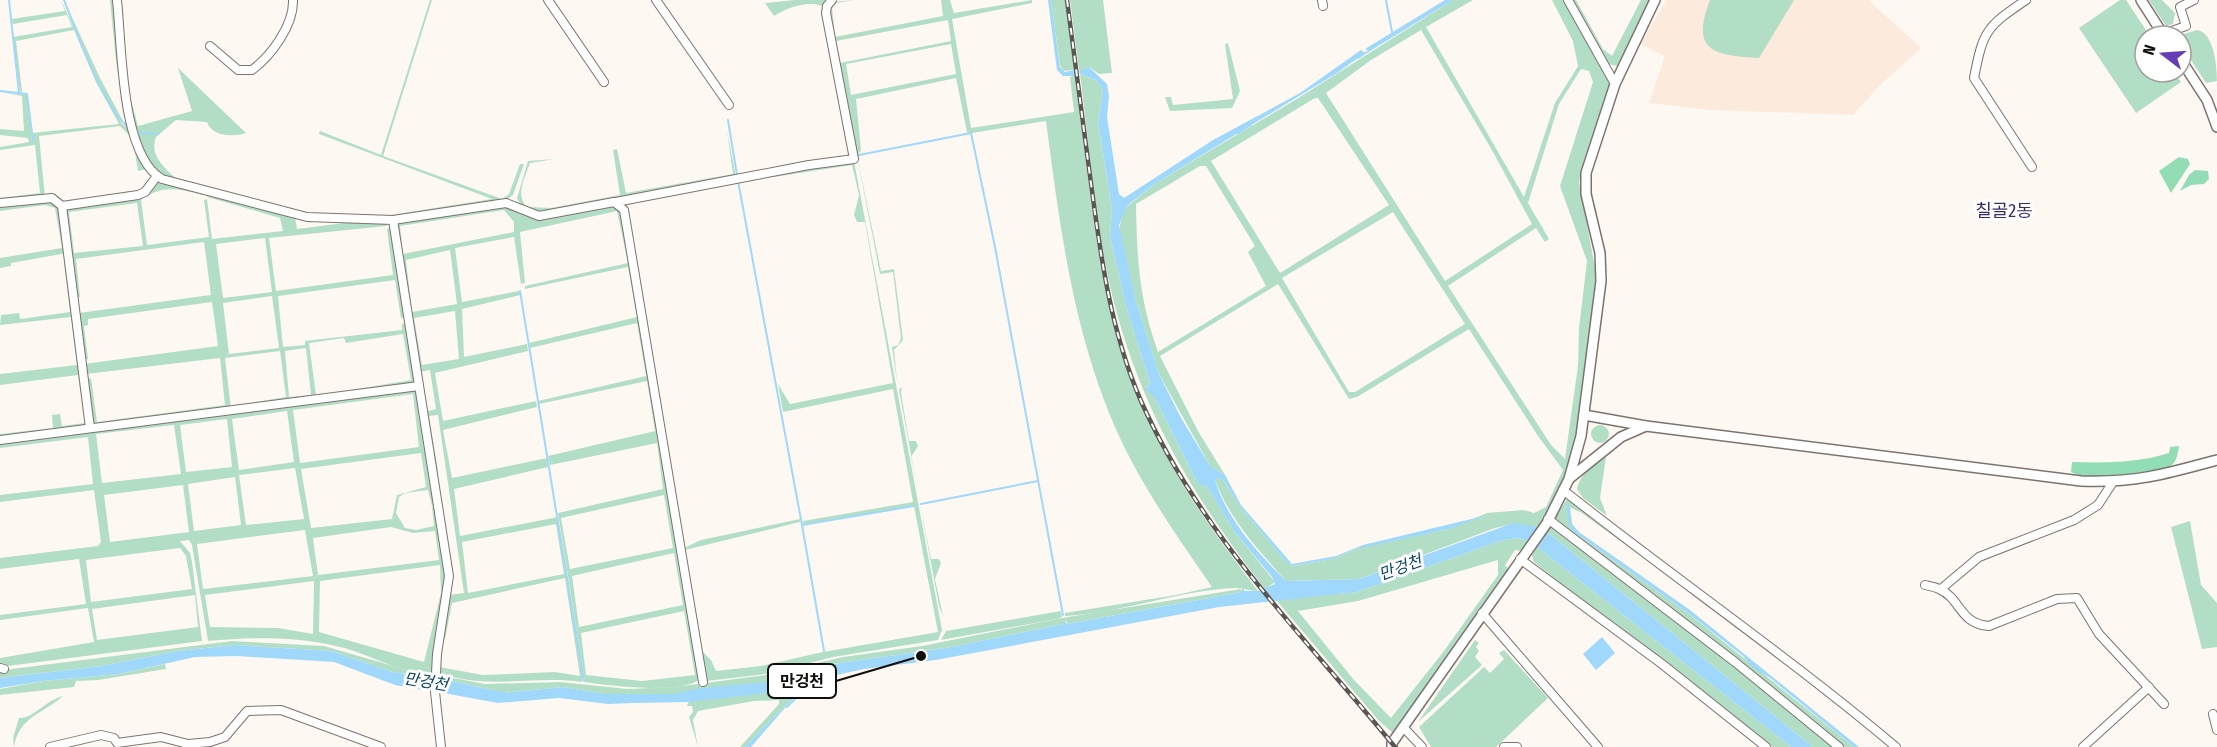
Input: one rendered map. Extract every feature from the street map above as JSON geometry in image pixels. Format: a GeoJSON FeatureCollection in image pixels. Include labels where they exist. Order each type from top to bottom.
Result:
{"type":"FeatureCollection","features":[{"type":"Feature","properties":{"kind":"street"},"geometry":{"type":"LineString","coordinates":[[117,0],[119,57],[133,131],[141,154],[157,176],[297,216],[393,220],[506,203],[539,216],[809,165],[854,159],[826,13],[832,0]]}},
{"type":"Feature","properties":{"kind":"street"},"geometry":{"type":"LineString","coordinates":[[210,46],[238,69],[252,70],[284,31],[290,18],[293,0]]}},
{"type":"Feature","properties":{"kind":"street"},"geometry":{"type":"LineString","coordinates":[[548,0],[604,82]]}},
{"type":"Feature","properties":{"kind":"street"},"geometry":{"type":"LineString","coordinates":[[656,0],[729,105]]}},
{"type":"Feature","properties":{"kind":"street"},"geometry":{"type":"LineString","coordinates":[[1568,0],[1615,84]]}},
{"type":"Feature","properties":{"kind":"street"},"geometry":{"type":"LineString","coordinates":[[1392,747],[1392,743],[1547,521],[1569,479],[1576,459],[1584,415],[1601,281],[1600,253],[1586,194],[1586,172],[1615,84],[1656,0]]}},
{"type":"Feature","properties":{"kind":"street"},"geometry":{"type":"LineString","coordinates":[[2026,0],[1999,18],[1984,34],[1974,78],[2032,167]]}},
{"type":"Feature","properties":{"kind":"street"},"geometry":{"type":"LineString","coordinates":[[2141,0],[2156,24]]}},
{"type":"Feature","properties":{"kind":"street"},"geometry":{"type":"LineString","coordinates":[[2185,24],[2180,7],[2193,0]]}},
{"type":"Feature","properties":{"kind":"street"},"geometry":{"type":"LineString","coordinates":[[2193,78],[2207,100],[2217,127]]}},
{"type":"Feature","properties":{"kind":"street"},"geometry":{"type":"LineString","coordinates":[[62,206],[138,195],[145,192],[157,176]]}},
{"type":"Feature","properties":{"kind":"street"},"geometry":{"type":"LineString","coordinates":[[0,203],[52,198],[62,206],[90,428]]}},
{"type":"Feature","properties":{"kind":"street"},"geometry":{"type":"LineString","coordinates":[[614,202],[624,210],[703,682]]}},
{"type":"Feature","properties":{"kind":"street"},"geometry":{"type":"LineString","coordinates":[[393,220],[449,576],[435,692],[441,747]]}},
{"type":"Feature","properties":{"kind":"street"},"geometry":{"type":"LineString","coordinates":[[0,440],[419,386]]}},
{"type":"Feature","properties":{"kind":"street"},"geometry":{"type":"LineString","coordinates":[[1584,415],[1646,426],[2081,481],[2113,482],[2152,478],[2217,460]]}},
{"type":"Feature","properties":{"kind":"street"},"geometry":{"type":"LineString","coordinates":[[1569,479],[1621,437],[1646,426]]}},
{"type":"Feature","properties":{"kind":"street"},"geometry":{"type":"LineString","coordinates":[[1941,589],[1979,558],[2074,520],[2098,505],[2113,482]]}},
{"type":"Feature","properties":{"kind":"street"},"geometry":{"type":"LineString","coordinates":[[1563,490],[1660,567],[1691,587],[1766,646],[1833,694],[1896,747]]}},
{"type":"Feature","properties":{"kind":"street"},"geometry":{"type":"LineString","coordinates":[[1547,521],[1735,662],[1839,747]]}},
{"type":"Feature","properties":{"kind":"street"},"geometry":{"type":"LineString","coordinates":[[1523,556],[1766,747]]}},
{"type":"Feature","properties":{"kind":"street"},"geometry":{"type":"LineString","coordinates":[[1925,585],[1941,589],[1966,618],[1977,625],[1989,626],[2057,599],[2077,598],[2099,634],[2164,704]]}},
{"type":"Feature","properties":{"kind":"street"},"geometry":{"type":"LineString","coordinates":[[1482,613],[1598,747]]}},
{"type":"Feature","properties":{"kind":"street"},"geometry":{"type":"LineString","coordinates":[[2082,747],[2149,687]]}},
{"type":"Feature","properties":{"kind":"street"},"geometry":{"type":"LineString","coordinates":[[50,747],[101,735],[114,738],[117,743],[161,737],[188,744],[210,742],[225,737],[247,711],[273,709],[381,747]]}},
{"type":"Feature","properties":{"kind":"street"},"geometry":{"type":"LineString","coordinates":[[2213,714],[2217,730]]}},
{"type":"Feature","properties":{"kind":"street"},"geometry":{"type":"LineString","coordinates":[[1403,727],[1422,747]]}},
{"type":"Feature","properties":{"kind":"street"},"geometry":{"type":"LineString","coordinates":[[1504,747],[1517,747]]}},
{"type":"Feature","properties":{"kind":"shaded area"},"geometry":{"type":"Polygon","coordinates":[[[1667,0],[1868,0],[1921,48],[1880,85],[1853,115],[1711,110],[1649,103],[1665,56],[1640,44],[1667,0]]]}},
{"type":"Feature","properties":{"kind":"green space"},"geometry":{"type":"Polygon","coordinates":[[[61,0],[100,85],[122,124],[132,131],[147,169],[138,171],[133,139],[120,126],[39,136],[45,197],[0,201],[0,198],[40,193],[35,145],[0,150],[0,147],[29,142],[28,138],[0,135],[0,129],[24,131],[22,96],[0,92],[27,95],[32,142],[32,133],[119,124],[96,82],[74,30],[16,41],[22,91],[20,92],[13,37],[72,27],[67,15],[13,24],[12,19],[65,11],[61,0]]]}},
{"type":"Feature","properties":{"kind":"green space"},"geometry":{"type":"Polygon","coordinates":[[[64,0],[100,78],[123,120],[102,88],[64,0]]]}},
{"type":"Feature","properties":{"kind":"green space"},"geometry":{"type":"Polygon","coordinates":[[[110,0],[115,0],[117,60],[131,129],[125,123],[127,123],[116,61],[110,0]]]}},
{"type":"Feature","properties":{"kind":"green space"},"geometry":{"type":"Polygon","coordinates":[[[430,0],[432,0],[383,156],[502,199],[509,194],[520,164],[524,164],[513,195],[505,201],[378,217],[492,199],[319,134],[320,131],[381,155],[430,0]]]}},
{"type":"Feature","properties":{"kind":"green space"},"geometry":{"type":"Polygon","coordinates":[[[827,0],[839,102],[822,6],[810,4],[797,6],[774,16],[765,3],[827,0]]]}},
{"type":"Feature","properties":{"kind":"green space"},"geometry":{"type":"Polygon","coordinates":[[[854,0],[836,3],[832,8],[835,37],[943,16],[941,0],[950,0],[954,13],[1032,0],[1032,3],[952,19],[971,128],[1074,112],[1070,77],[1076,75],[1093,219],[1101,266],[1111,313],[1125,359],[1141,404],[1172,467],[1207,522],[1258,591],[1236,588],[1215,590],[1108,611],[1065,616],[1065,613],[1212,587],[1142,480],[1120,438],[1102,395],[1076,306],[1059,214],[1046,121],[967,132],[956,78],[856,99],[861,150],[857,156],[881,271],[894,269],[903,340],[894,350],[897,382],[892,347],[898,345],[901,338],[893,272],[880,274],[828,8],[832,2],[854,0]],[[948,20],[836,41],[840,63],[951,41],[948,20]],[[951,44],[846,64],[851,95],[956,74],[951,44]]]}},
{"type":"Feature","properties":{"kind":"green space"},"geometry":{"type":"Polygon","coordinates":[[[1051,0],[1066,0],[1075,70],[1063,71],[1060,65],[1051,0]]]}},
{"type":"Feature","properties":{"kind":"green space"},"geometry":{"type":"Polygon","coordinates":[[[1070,0],[1103,0],[1112,73],[1099,74],[1089,67],[1079,70],[1070,0]]]}},
{"type":"Feature","properties":{"kind":"green space"},"geometry":{"type":"Polygon","coordinates":[[[1453,0],[1473,0],[1426,27],[1524,197],[1555,103],[1578,66],[1573,41],[1552,0],[1563,0],[1609,81],[1610,86],[1584,160],[1579,182],[1596,273],[1576,442],[1561,486],[1538,527],[1512,524],[1495,528],[1359,579],[1286,581],[1246,534],[1221,495],[1215,480],[1219,478],[1224,481],[1241,508],[1287,563],[1293,566],[1332,559],[1361,547],[1449,529],[1487,513],[1524,510],[1534,513],[1546,507],[1563,470],[1538,436],[1469,329],[1357,397],[1349,399],[1278,284],[1160,356],[1198,431],[1225,475],[1210,466],[1159,374],[1136,301],[1119,231],[1123,210],[1156,183],[1300,97],[1453,0]],[[1421,30],[1371,60],[1326,93],[1445,281],[1532,224],[1493,152],[1421,30]],[[1581,69],[1559,104],[1528,203],[1549,239],[1545,242],[1536,228],[1448,286],[1551,445],[1565,459],[1578,366],[1579,328],[1587,261],[1560,186],[1593,82],[1589,71],[1581,69]],[[1318,98],[1211,161],[1280,273],[1389,205],[1318,98]],[[1200,166],[1136,204],[1140,279],[1158,352],[1266,286],[1248,252],[1255,246],[1206,166],[1200,166]],[[1393,212],[1282,278],[1349,392],[1355,392],[1465,324],[1393,212]]]}},
{"type":"Feature","properties":{"kind":"green space"},"geometry":{"type":"Polygon","coordinates":[[[1570,0],[1576,0],[1603,49],[1612,56],[1641,0],[1651,0],[1617,66],[1608,64],[1570,0]]]}},
{"type":"Feature","properties":{"kind":"green space"},"geometry":{"type":"Polygon","coordinates":[[[1710,0],[1794,0],[1759,58],[1730,55],[1710,47],[1703,31],[1710,0]]]}},
{"type":"Feature","properties":{"kind":"green space"},"geometry":{"type":"Polygon","coordinates":[[[2120,0],[2126,0],[2142,24],[2133,24],[2133,84],[2178,84],[2136,113],[2079,28],[2120,0]]]}},
{"type":"Feature","properties":{"kind":"green space"},"geometry":{"type":"Polygon","coordinates":[[[2149,0],[2162,0],[2175,13],[2173,24],[2165,24],[2149,0]]]}},
{"type":"Feature","properties":{"kind":"green space"},"geometry":{"type":"Polygon","coordinates":[[[2193,31],[2203,32],[2211,43],[2217,81],[2206,83],[2193,63],[2193,31]]]}},
{"type":"Feature","properties":{"kind":"green space"},"geometry":{"type":"Polygon","coordinates":[[[1228,43],[1240,91],[1232,108],[1170,111],[1165,97],[1171,97],[1173,105],[1233,99],[1225,44],[1228,43]]]}},
{"type":"Feature","properties":{"kind":"green space"},"geometry":{"type":"Polygon","coordinates":[[[122,66],[138,126],[192,111],[178,68],[246,133],[224,135],[213,131],[207,122],[176,120],[156,137],[154,144],[160,162],[179,181],[156,173],[146,162],[136,136],[122,66]]]}},
{"type":"Feature","properties":{"kind":"green space"},"geometry":{"type":"Polygon","coordinates":[[[1080,74],[1096,80],[1103,91],[1098,122],[1112,209],[1110,236],[1126,306],[1149,380],[1150,385],[1145,388],[1154,396],[1196,480],[1206,485],[1234,531],[1275,582],[1265,589],[1213,518],[1190,481],[1169,445],[1134,367],[1120,325],[1104,256],[1080,74]]]}},
{"type":"Feature","properties":{"kind":"green space"},"geometry":{"type":"Polygon","coordinates":[[[727,131],[736,177],[537,212],[522,207],[517,198],[528,161],[555,159],[530,163],[521,191],[523,202],[527,207],[551,208],[620,195],[613,150],[617,149],[626,193],[733,174],[727,131]]]}},
{"type":"Feature","properties":{"kind":"green space"},"geometry":{"type":"Polygon","coordinates":[[[2179,157],[2188,159],[2190,164],[2171,193],[2159,171],[2179,157]]]}},
{"type":"Feature","properties":{"kind":"green space"},"geometry":{"type":"Polygon","coordinates":[[[854,161],[942,630],[938,640],[833,657],[766,674],[707,681],[682,549],[701,540],[800,519],[800,522],[685,550],[702,651],[711,660],[716,671],[761,666],[823,652],[938,632],[914,506],[803,524],[803,521],[913,502],[893,389],[783,412],[778,384],[790,404],[893,383],[865,222],[857,222],[854,215],[859,195],[852,165],[740,182],[739,180],[854,161]]]}},
{"type":"Feature","properties":{"kind":"green space"},"geometry":{"type":"Polygon","coordinates":[[[2195,170],[2208,171],[2209,179],[2204,184],[2191,185],[2180,191],[2189,175],[2195,170]]]}},
{"type":"Feature","properties":{"kind":"green space"},"geometry":{"type":"Polygon","coordinates":[[[160,181],[203,191],[203,195],[171,189],[164,190],[141,200],[147,245],[209,237],[204,200],[207,199],[212,239],[283,231],[280,218],[207,197],[207,192],[295,217],[297,229],[360,221],[388,222],[386,226],[269,238],[276,291],[393,275],[387,229],[391,227],[405,318],[401,318],[395,280],[278,296],[283,347],[305,345],[305,341],[402,330],[402,324],[406,323],[415,382],[352,393],[351,390],[411,380],[403,334],[346,343],[344,338],[309,343],[316,395],[349,391],[350,394],[237,408],[237,405],[286,397],[280,351],[225,358],[231,409],[93,425],[86,379],[91,378],[97,422],[225,405],[220,358],[86,374],[84,364],[218,346],[212,302],[88,319],[88,325],[84,326],[88,359],[84,360],[79,313],[211,295],[204,242],[76,259],[80,297],[77,297],[65,211],[67,208],[138,198],[160,181]],[[137,203],[69,212],[74,253],[143,246],[137,203]],[[265,238],[216,244],[223,298],[272,292],[265,238]],[[272,296],[223,303],[229,354],[279,348],[272,296]],[[306,348],[285,351],[289,397],[311,395],[306,348]]]}},
{"type":"Feature","properties":{"kind":"green space"},"geometry":{"type":"Polygon","coordinates":[[[48,200],[58,204],[67,253],[11,263],[11,266],[0,268],[0,258],[62,248],[55,208],[45,205],[0,211],[0,205],[48,200]]]}},
{"type":"Feature","properties":{"kind":"green space"},"geometry":{"type":"Polygon","coordinates":[[[614,203],[620,211],[699,680],[689,684],[676,687],[644,688],[585,682],[558,513],[663,489],[657,443],[550,465],[548,456],[655,431],[647,381],[539,404],[538,401],[646,376],[637,323],[530,348],[529,343],[637,317],[628,267],[525,289],[525,286],[628,263],[617,211],[520,232],[525,283],[521,284],[514,237],[455,248],[462,302],[519,291],[520,295],[462,309],[464,357],[527,344],[528,351],[435,373],[443,421],[536,401],[537,407],[443,430],[452,478],[547,458],[548,467],[454,489],[460,536],[558,517],[582,682],[564,680],[474,681],[438,672],[439,667],[483,675],[555,672],[580,676],[565,578],[452,603],[445,639],[441,641],[449,595],[464,593],[438,415],[429,416],[438,471],[435,472],[425,412],[436,409],[430,370],[419,372],[397,223],[506,206],[522,215],[539,218],[614,203]],[[504,210],[400,226],[403,254],[514,232],[514,222],[504,210]],[[450,250],[406,260],[412,312],[457,304],[450,250]],[[455,311],[414,318],[422,365],[459,359],[455,311]],[[664,495],[561,518],[570,569],[673,548],[664,495]],[[556,524],[462,542],[468,593],[564,574],[556,524]],[[674,553],[572,576],[579,627],[683,605],[674,553]],[[684,611],[581,633],[586,675],[642,681],[695,675],[684,611]]]}},
{"type":"Feature","properties":{"kind":"green space"},"geometry":{"type":"Polygon","coordinates":[[[68,261],[89,425],[0,439],[0,434],[53,428],[52,415],[60,414],[62,426],[85,423],[78,375],[0,385],[0,374],[77,365],[71,317],[0,325],[1,315],[19,313],[20,319],[70,312],[64,262],[68,261]]]}},
{"type":"Feature","properties":{"kind":"green space"},"geometry":{"type":"Polygon","coordinates":[[[417,387],[436,505],[432,506],[428,490],[405,493],[399,497],[396,513],[405,528],[416,530],[434,526],[432,507],[436,507],[447,577],[433,672],[397,667],[324,643],[257,638],[208,641],[192,545],[189,540],[180,541],[190,553],[192,562],[202,641],[0,667],[0,658],[94,642],[88,608],[0,620],[0,615],[86,604],[79,559],[0,569],[0,558],[98,546],[101,542],[94,490],[0,502],[0,495],[93,484],[88,437],[0,448],[0,442],[417,387]],[[413,394],[293,410],[300,463],[419,447],[413,394]],[[287,411],[232,419],[239,470],[294,462],[287,411]],[[227,419],[180,425],[186,472],[232,467],[227,419]],[[174,425],[96,434],[102,483],[181,474],[174,425]],[[421,453],[301,469],[311,528],[392,519],[397,495],[426,487],[421,453]],[[295,468],[239,475],[246,525],[304,519],[295,468]],[[235,477],[188,484],[194,531],[241,525],[235,477]],[[183,485],[104,495],[110,542],[189,532],[183,485]],[[391,527],[313,538],[318,575],[439,560],[435,531],[413,533],[391,527]],[[305,530],[197,544],[203,589],[313,576],[305,530]],[[180,548],[86,560],[91,602],[192,589],[186,556],[180,548]],[[440,565],[320,581],[319,632],[424,662],[441,593],[440,565]],[[314,581],[205,595],[210,627],[278,628],[313,634],[314,581]],[[195,595],[92,609],[97,640],[198,627],[195,595]]]}},
{"type":"Feature","properties":{"kind":"green space"},"geometry":{"type":"Polygon","coordinates":[[[902,387],[909,441],[916,441],[918,446],[911,457],[899,390],[902,387]]]}},
{"type":"Feature","properties":{"kind":"green space"},"geometry":{"type":"Polygon","coordinates":[[[1600,425],[1606,428],[1609,434],[1606,440],[1600,443],[1594,440],[1591,434],[1594,428],[1600,425]]]}},
{"type":"Feature","properties":{"kind":"green space"},"geometry":{"type":"Polygon","coordinates":[[[2179,446],[2173,464],[2153,472],[2091,477],[2071,472],[2072,462],[2133,461],[2169,453],[2170,447],[2179,446]]]}},
{"type":"Feature","properties":{"kind":"green space"},"geometry":{"type":"Polygon","coordinates":[[[1606,457],[1600,498],[1607,516],[1583,498],[1577,489],[1588,470],[1606,457]]]}},
{"type":"Feature","properties":{"kind":"green space"},"geometry":{"type":"Polygon","coordinates":[[[918,494],[931,559],[939,559],[941,563],[935,579],[943,616],[939,606],[918,494]]]}},
{"type":"Feature","properties":{"kind":"green space"},"geometry":{"type":"Polygon","coordinates":[[[1567,499],[1820,688],[1890,747],[1735,625],[1582,513],[1565,505],[1574,532],[1688,613],[1854,747],[1841,747],[1553,521],[1567,499]]]}},
{"type":"Feature","properties":{"kind":"green space"},"geometry":{"type":"Polygon","coordinates":[[[2190,521],[2201,585],[2217,603],[2217,647],[2202,649],[2171,527],[2190,521]]]}},
{"type":"Feature","properties":{"kind":"green space"},"geometry":{"type":"Polygon","coordinates":[[[1552,523],[1713,647],[1837,747],[1813,747],[1547,532],[1552,523]]]}},
{"type":"Feature","properties":{"kind":"green space"},"geometry":{"type":"Polygon","coordinates":[[[1518,538],[1528,541],[1521,551],[1515,550],[1505,565],[1510,570],[1393,733],[1379,721],[1276,600],[1357,592],[1503,540],[1518,538]],[[1498,560],[1358,601],[1298,611],[1354,680],[1391,718],[1444,651],[1498,575],[1498,560]]]}},
{"type":"Feature","properties":{"kind":"green space"},"geometry":{"type":"Polygon","coordinates":[[[1537,547],[1791,747],[1772,747],[1563,585],[1534,562],[1532,555],[1537,547]]]}},
{"type":"Feature","properties":{"kind":"green space"},"geometry":{"type":"Polygon","coordinates":[[[1241,589],[1242,592],[1067,624],[1066,620],[1063,624],[952,647],[833,664],[782,681],[673,694],[604,694],[563,687],[504,693],[439,678],[443,676],[485,684],[560,682],[628,689],[675,687],[766,675],[843,657],[922,646],[1062,618],[1241,589]]]}},
{"type":"Feature","properties":{"kind":"green space"},"geometry":{"type":"Polygon","coordinates":[[[1061,611],[1062,617],[1057,619],[941,640],[946,631],[1061,611]]]}},
{"type":"Feature","properties":{"kind":"green space"},"geometry":{"type":"Polygon","coordinates":[[[1475,640],[1479,643],[1476,647],[1479,651],[1475,657],[1482,665],[1418,722],[1475,640]]]}},
{"type":"Feature","properties":{"kind":"green space"},"geometry":{"type":"Polygon","coordinates":[[[232,641],[324,646],[435,678],[392,672],[331,651],[234,645],[178,651],[101,666],[0,678],[0,671],[4,670],[232,641]]]}},
{"type":"Feature","properties":{"kind":"green space"},"geometry":{"type":"Polygon","coordinates":[[[1504,650],[1548,698],[1496,747],[1431,747],[1419,727],[1484,667],[1490,673],[1504,659],[1499,653],[1504,650]]]}},
{"type":"Feature","properties":{"kind":"green space"},"geometry":{"type":"Polygon","coordinates":[[[165,664],[166,669],[98,680],[76,681],[74,687],[0,695],[0,689],[43,681],[119,674],[165,664]]]}},
{"type":"Feature","properties":{"kind":"green space"},"geometry":{"type":"Polygon","coordinates":[[[792,690],[794,693],[787,704],[745,747],[740,747],[779,704],[779,700],[754,701],[698,711],[693,720],[698,747],[689,717],[693,712],[692,706],[687,706],[689,701],[792,690]]]}},
{"type":"Feature","properties":{"kind":"green space"},"geometry":{"type":"Polygon","coordinates":[[[63,696],[21,728],[14,747],[13,738],[19,718],[29,716],[63,696]]]}},
{"type":"Feature","properties":{"kind":"water"},"geometry":{"type":"Polygon","coordinates":[[[1048,0],[1051,0],[1060,67],[1065,72],[1075,70],[1075,76],[1063,76],[1057,70],[1048,0]]]}},
{"type":"Feature","properties":{"kind":"water"},"geometry":{"type":"Polygon","coordinates":[[[1445,0],[1453,0],[1370,51],[1365,49],[1445,0]]]}},
{"type":"Feature","properties":{"kind":"water"},"geometry":{"type":"Polygon","coordinates":[[[1361,50],[1365,53],[1337,73],[1156,183],[1127,206],[1119,225],[1136,301],[1159,374],[1180,416],[1210,466],[1225,475],[1241,505],[1292,564],[1336,556],[1363,545],[1488,515],[1449,529],[1356,549],[1332,559],[1293,566],[1287,563],[1241,508],[1224,481],[1219,478],[1215,480],[1227,509],[1244,535],[1286,581],[1359,579],[1513,523],[1538,527],[1528,541],[1518,538],[1503,540],[1357,592],[1219,607],[936,660],[864,669],[818,679],[805,685],[751,747],[745,747],[787,704],[794,693],[792,690],[687,702],[608,704],[559,698],[498,703],[438,692],[439,678],[504,693],[563,687],[604,694],[673,694],[701,688],[782,681],[833,664],[952,647],[1063,624],[1064,620],[1067,624],[1242,592],[1242,588],[1245,591],[1258,591],[1275,584],[1272,577],[1234,531],[1206,485],[1200,485],[1196,480],[1154,396],[1144,389],[1150,385],[1149,380],[1126,306],[1110,236],[1112,209],[1098,122],[1103,91],[1096,80],[1080,74],[1079,70],[1089,67],[1107,84],[1109,96],[1107,117],[1119,194],[1124,198],[1213,140],[1300,93],[1361,50]]]}},
{"type":"Feature","properties":{"kind":"water"},"geometry":{"type":"Polygon","coordinates":[[[1566,504],[1570,507],[1572,524],[1579,532],[1690,610],[1859,747],[1854,747],[1769,677],[1753,668],[1743,656],[1688,613],[1574,532],[1570,527],[1566,504]]]}},
{"type":"Feature","properties":{"kind":"water"},"geometry":{"type":"Polygon","coordinates":[[[1547,532],[1813,747],[1791,747],[1537,547],[1547,532]]]}},
{"type":"Feature","properties":{"kind":"water"},"geometry":{"type":"Polygon","coordinates":[[[1602,637],[1615,653],[1596,670],[1583,654],[1602,637]]]}},
{"type":"Feature","properties":{"kind":"water"},"geometry":{"type":"Polygon","coordinates":[[[234,645],[331,651],[392,672],[435,678],[434,692],[395,685],[334,662],[237,656],[195,657],[119,674],[43,681],[0,688],[0,678],[101,666],[178,651],[234,645]]]}},
{"type":"Feature","properties":{"kind":"waterway"},"geometry":{"type":"LineString","coordinates":[[0,91],[19,93],[9,0]]}},
{"type":"Feature","properties":{"kind":"waterway"},"geometry":{"type":"LineString","coordinates":[[64,0],[101,88],[110,105],[129,128]]}},
{"type":"Feature","properties":{"kind":"waterway"},"geometry":{"type":"LineString","coordinates":[[1386,0],[1392,32]]}},
{"type":"Feature","properties":{"kind":"waterway"},"geometry":{"type":"LineString","coordinates":[[1358,58],[1370,50]]}},
{"type":"Feature","properties":{"kind":"waterway"},"geometry":{"type":"LineString","coordinates":[[19,93],[27,94],[33,141]]}},
{"type":"Feature","properties":{"kind":"waterway"},"geometry":{"type":"LineString","coordinates":[[728,120],[737,175]]}},
{"type":"Feature","properties":{"kind":"waterway"},"geometry":{"type":"LineString","coordinates":[[1238,133],[1251,125]]}},
{"type":"Feature","properties":{"kind":"waterway"},"geometry":{"type":"LineString","coordinates":[[141,133],[158,134]]}},
{"type":"Feature","properties":{"kind":"waterway"},"geometry":{"type":"LineString","coordinates":[[859,155],[971,133],[995,247],[1063,615]]}},
{"type":"Feature","properties":{"kind":"waterway"},"geometry":{"type":"LineString","coordinates":[[738,181],[802,525],[914,506]]}},
{"type":"Feature","properties":{"kind":"waterway"},"geometry":{"type":"LineString","coordinates":[[520,291],[584,681]]}},
{"type":"Feature","properties":{"kind":"waterway"},"geometry":{"type":"LineString","coordinates":[[921,504],[1038,481]]}},
{"type":"Feature","properties":{"kind":"waterway"},"geometry":{"type":"LineString","coordinates":[[802,525],[824,651]]}},
{"type":"Feature","properties":{"kind":"waterway"},"geometry":{"type":"LineString","coordinates":[[787,707],[813,681]]}},
{"type":"Feature","properties":{"kind":"waterway","name":"만겅천"},"geometry":{"type":"LineString","coordinates":[[490,691],[505,693]]}},
{"type":"Feature","properties":{"kind":"railway"},"geometry":{"type":"LineString","coordinates":[[1067,0],[1102,262],[1121,347],[1141,401],[1165,449],[1223,540],[1290,624],[1395,747]]}},
{"type":"Feature","properties":{"kind":"place","name":"만겅천"},"geometry":{"type":"Point","coordinates":[921,656]}},
{"type":"Feature","properties":{"kind":"district","name":"칠골2동"},"geometry":{"type":"Point","coordinates":[2004,211]}}]}
